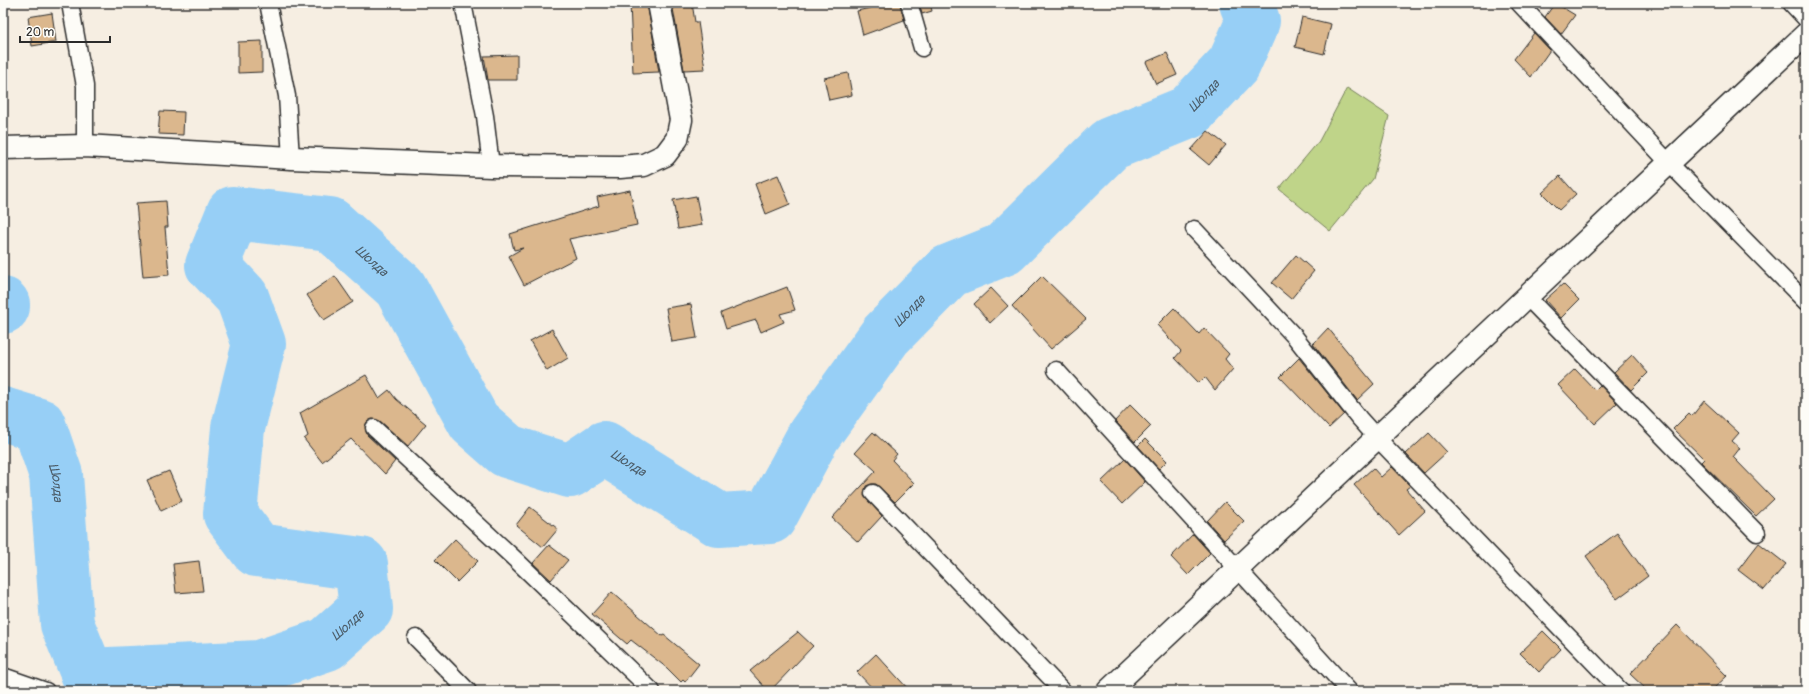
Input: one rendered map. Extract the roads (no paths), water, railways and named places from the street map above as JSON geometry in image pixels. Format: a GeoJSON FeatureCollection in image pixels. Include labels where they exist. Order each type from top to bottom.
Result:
{"type":"FeatureCollection","features":[{"type":"Feature","properties":{"kind":"street"},"geometry":{"type":"LineString","coordinates":[[3,148],[85,146],[291,158],[490,166],[620,167],[644,165],[665,155],[677,139],[681,120],[659,3]]}},
{"type":"Feature","properties":{"kind":"street"},"geometry":{"type":"LineString","coordinates":[[1108,691],[1806,34]]}},
{"type":"Feature","properties":{"kind":"lane"},"geometry":{"type":"LineString","coordinates":[[70,3],[85,86],[85,146]]}},
{"type":"Feature","properties":{"kind":"lane"},"geometry":{"type":"LineString","coordinates":[[268,3],[287,96],[291,158]]}},
{"type":"Feature","properties":{"kind":"lane"},"geometry":{"type":"LineString","coordinates":[[463,3],[485,116],[490,166]]}},
{"type":"Feature","properties":{"kind":"lane"},"geometry":{"type":"LineString","coordinates":[[909,3],[922,48]]}},
{"type":"Feature","properties":{"kind":"lane"},"geometry":{"type":"LineString","coordinates":[[1519,3],[1669,163],[1806,302]]}},
{"type":"Feature","properties":{"kind":"lane"},"geometry":{"type":"LineString","coordinates":[[1791,3],[1806,19]]}},
{"type":"Feature","properties":{"kind":"lane"},"geometry":{"type":"LineString","coordinates":[[1194,229],[1295,337],[1377,438],[1621,691]]}},
{"type":"Feature","properties":{"kind":"lane"},"geometry":{"type":"LineString","coordinates":[[1527,297],[1756,533]]}},
{"type":"Feature","properties":{"kind":"lane"},"geometry":{"type":"LineString","coordinates":[[1056,370],[1349,691]]}},
{"type":"Feature","properties":{"kind":"lane"},"geometry":{"type":"LineString","coordinates":[[374,428],[517,561],[652,691]]}},
{"type":"Feature","properties":{"kind":"lane"},"geometry":{"type":"LineString","coordinates":[[873,493],[1063,691]]}},
{"type":"Feature","properties":{"kind":"lane"},"geometry":{"type":"LineString","coordinates":[[416,638],[468,691]]}},
{"type":"Feature","properties":{"kind":"lane"},"geometry":{"type":"LineString","coordinates":[[3,676],[46,691]]}},
{"type":"Feature","properties":{"kind":"waterway","name":"Шолда"},"geometry":{"type":"LineString","coordinates":[[3,414],[39,425],[56,475],[67,624],[88,675],[260,667],[327,644],[366,609],[361,564],[257,550],[230,514],[238,428],[259,344],[242,297],[212,265],[233,213],[330,224],[400,287],[474,422],[507,451],[570,471],[604,448],[719,520],[770,517],[814,435],[886,335],[949,271],[1004,249],[1110,144],[1189,112],[1234,64],[1253,21],[1246,3]]}}]}
